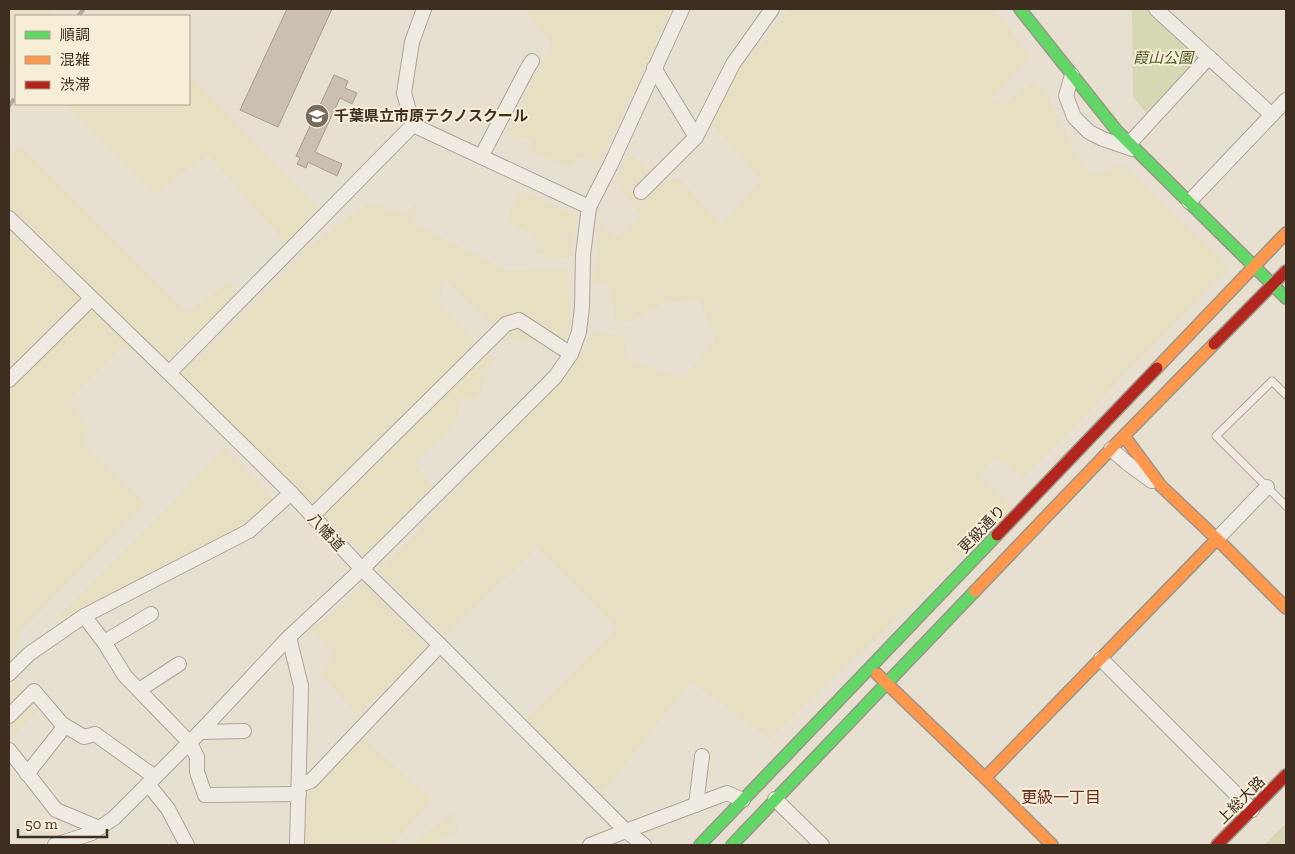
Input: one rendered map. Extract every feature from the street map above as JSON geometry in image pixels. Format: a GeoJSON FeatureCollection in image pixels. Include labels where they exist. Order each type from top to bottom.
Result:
{"type":"FeatureCollection","features":[{"type":"Feature","properties":{"kind":"street"},"geometry":{"type":"LineString","coordinates":[[412,125],[404,94],[412,42],[424,9]]}},
{"type":"Feature","properties":{"kind":"street"},"geometry":{"type":"LineString","coordinates":[[55,845],[93,835],[114,818],[190,743],[289,637],[362,569],[554,377],[571,354],[579,332],[582,307],[583,255],[589,207],[611,164],[682,9]]}},
{"type":"Feature","properties":{"kind":"street"},"geometry":{"type":"LineString","coordinates":[[641,192],[696,137],[733,64],[772,9]]}},
{"type":"Feature","properties":{"kind":"street"},"geometry":{"type":"LineString","coordinates":[[1020,9],[1105,117],[1132,147],[1286,298]]}},
{"type":"Feature","properties":{"kind":"street"},"geometry":{"type":"LineString","coordinates":[[1156,9],[1272,115]]}},
{"type":"Feature","properties":{"kind":"street"},"geometry":{"type":"LineString","coordinates":[[1132,147],[1209,57]]}},
{"type":"Feature","properties":{"kind":"street"},"geometry":{"type":"LineString","coordinates":[[482,157],[532,61]]}},
{"type":"Feature","properties":{"kind":"street"},"geometry":{"type":"LineString","coordinates":[[654,68],[696,137]]}},
{"type":"Feature","properties":{"kind":"street"},"geometry":{"type":"LineString","coordinates":[[1072,75],[1066,96],[1074,117],[1089,132],[1102,139],[1132,147]]}},
{"type":"Feature","properties":{"kind":"street"},"geometry":{"type":"LineString","coordinates":[[1189,202],[1286,100]]}},
{"type":"Feature","properties":{"kind":"street"},"geometry":{"type":"LineString","coordinates":[[1089,132],[1105,117]]}},
{"type":"Feature","properties":{"kind":"street"},"geometry":{"type":"LineString","coordinates":[[1102,139],[1105,117]]}},
{"type":"Feature","properties":{"kind":"street"},"geometry":{"type":"LineString","coordinates":[[412,125],[589,207]]}},
{"type":"Feature","properties":{"kind":"street"},"geometry":{"type":"LineString","coordinates":[[169,373],[412,125]]}},
{"type":"Feature","properties":{"kind":"street","name":"八幡道"},"geometry":{"type":"LineString","coordinates":[[9,218],[169,373],[291,494],[362,569],[626,830],[644,845]]}},
{"type":"Feature","properties":{"kind":"street","name":"更級通り"},"geometry":{"type":"LineString","coordinates":[[700,845],[1286,233]]}},
{"type":"Feature","properties":{"kind":"street"},"geometry":{"type":"LineString","coordinates":[[732,845],[1111,449],[1286,271]]}},
{"type":"Feature","properties":{"kind":"street"},"geometry":{"type":"LineString","coordinates":[[9,380],[91,298]]}},
{"type":"Feature","properties":{"kind":"street"},"geometry":{"type":"LineString","coordinates":[[312,516],[506,324],[519,320],[571,354]]}},
{"type":"Feature","properties":{"kind":"street"},"geometry":{"type":"LineString","coordinates":[[1124,436],[1161,486],[1286,608]]}},
{"type":"Feature","properties":{"kind":"street"},"geometry":{"type":"LineString","coordinates":[[1111,449],[1144,476],[1161,486]]}},
{"type":"Feature","properties":{"kind":"street"},"geometry":{"type":"LineString","coordinates":[[985,778],[1267,487]]}},
{"type":"Feature","properties":{"kind":"street"},"geometry":{"type":"LineString","coordinates":[[9,674],[29,654],[84,616],[250,531],[291,494]]}},
{"type":"Feature","properties":{"kind":"street"},"geometry":{"type":"LineString","coordinates":[[104,642],[151,614]]}},
{"type":"Feature","properties":{"kind":"street"},"geometry":{"type":"LineString","coordinates":[[84,616],[104,642],[125,676],[190,743],[197,757],[197,772],[206,795],[299,789],[311,781],[440,645]]}},
{"type":"Feature","properties":{"kind":"street"},"geometry":{"type":"LineString","coordinates":[[289,637],[301,686],[297,845]]}},
{"type":"Feature","properties":{"kind":"street"},"geometry":{"type":"LineString","coordinates":[[1101,659],[1252,810]]}},
{"type":"Feature","properties":{"kind":"street"},"geometry":{"type":"LineString","coordinates":[[140,690],[179,664]]}},
{"type":"Feature","properties":{"kind":"street"},"geometry":{"type":"LineString","coordinates":[[870,668],[1052,845]]}},
{"type":"Feature","properties":{"kind":"street"},"geometry":{"type":"LineString","coordinates":[[9,716],[34,691],[62,724],[84,737],[95,734],[152,781],[188,845]]}},
{"type":"Feature","properties":{"kind":"street"},"geometry":{"type":"LineString","coordinates":[[27,774],[65,726]]}},
{"type":"Feature","properties":{"kind":"street"},"geometry":{"type":"LineString","coordinates":[[200,732],[244,731]]}},
{"type":"Feature","properties":{"kind":"street"},"geometry":{"type":"LineString","coordinates":[[9,750],[56,810],[93,835]]}},
{"type":"Feature","properties":{"kind":"street"},"geometry":{"type":"LineString","coordinates":[[696,805],[702,756]]}},
{"type":"Feature","properties":{"kind":"street","name":"上総大路"},"geometry":{"type":"LineString","coordinates":[[1217,845],[1286,775]]}},
{"type":"Feature","properties":{"kind":"street"},"geometry":{"type":"LineString","coordinates":[[590,845],[727,793],[744,800]]}},
{"type":"Feature","properties":{"kind":"street"},"geometry":{"type":"LineString","coordinates":[[776,799],[822,845]]}},
{"type":"Feature","properties":{"kind":"lane"},"geometry":{"type":"LineString","coordinates":[[1286,395],[1272,381],[1216,436],[1286,506]]}},
{"type":"Feature","properties":{"kind":"shaded area"},"geometry":{"type":"Polygon","coordinates":[[[9,9],[55,9],[50,15],[15,15],[15,60],[9,68],[9,9]]]}},
{"type":"Feature","properties":{"kind":"shaded area"},"geometry":{"type":"Polygon","coordinates":[[[531,9],[672,9],[601,161],[577,158],[572,168],[530,152],[531,140],[505,134],[552,44],[528,15],[531,9]]]}},
{"type":"Feature","properties":{"kind":"shaded area"},"geometry":{"type":"Polygon","coordinates":[[[790,9],[994,9],[1031,57],[990,99],[1002,105],[1032,83],[1047,93],[1074,152],[1091,175],[1123,164],[1229,268],[1024,478],[995,457],[979,475],[1014,509],[769,739],[691,682],[603,792],[525,719],[617,629],[538,548],[445,635],[379,572],[579,357],[592,331],[624,336],[629,360],[683,378],[715,338],[698,299],[665,303],[628,323],[615,318],[608,283],[593,284],[600,224],[614,237],[642,217],[615,181],[628,151],[664,182],[678,177],[721,225],[761,180],[711,123],[735,75],[790,9]]]}},
{"type":"Feature","properties":{"kind":"shaded area"},"geometry":{"type":"Polygon","coordinates":[[[190,77],[319,208],[291,249],[208,155],[154,194],[66,105],[190,105],[190,77]]]}},
{"type":"Feature","properties":{"kind":"shaded area"},"geometry":{"type":"Polygon","coordinates":[[[20,145],[187,313],[229,282],[239,294],[161,366],[122,346],[69,401],[89,429],[82,443],[145,503],[21,631],[9,664],[9,159],[20,145]]]}},
{"type":"Feature","properties":{"kind":"shaded area"},"geometry":{"type":"Polygon","coordinates":[[[519,190],[578,216],[569,259],[535,253],[537,239],[507,221],[519,190]]]}},
{"type":"Feature","properties":{"kind":"shaded area"},"geometry":{"type":"Polygon","coordinates":[[[368,203],[404,214],[416,203],[414,224],[507,270],[568,268],[571,331],[560,348],[508,338],[443,279],[439,304],[493,359],[477,399],[461,399],[454,425],[414,464],[435,489],[364,554],[181,373],[305,250],[368,203]]]}},
{"type":"Feature","properties":{"kind":"shaded area"},"geometry":{"type":"Polygon","coordinates":[[[225,448],[274,499],[227,540],[53,623],[225,448]]]}},
{"type":"Feature","properties":{"kind":"shaded area"},"geometry":{"type":"Polygon","coordinates":[[[366,582],[427,648],[357,715],[321,674],[333,653],[312,630],[366,582]]]}},
{"type":"Feature","properties":{"kind":"shaded area"},"geometry":{"type":"Polygon","coordinates":[[[17,680],[37,713],[9,741],[9,685],[17,680]]]}},
{"type":"Feature","properties":{"kind":"shaded area"},"geometry":{"type":"Polygon","coordinates":[[[363,738],[432,800],[392,845],[306,845],[304,789],[363,738]]]}},
{"type":"Feature","properties":{"kind":"shaded area"},"geometry":{"type":"Polygon","coordinates":[[[453,812],[458,831],[428,845],[411,845],[453,812]]]}},
{"type":"Feature","properties":{"kind":"green space","name":"葭山公園"},"geometry":{"type":"Polygon","coordinates":[[[1132,9],[1156,9],[1209,57],[1148,115],[1133,97],[1132,9]]]}},
{"type":"Feature","properties":{"kind":"green space"},"geometry":{"type":"Polygon","coordinates":[[[1286,823],[1286,845],[1264,845],[1286,823]]]}},
{"type":"Feature","properties":{"kind":"building"},"geometry":{"type":"Polygon","coordinates":[[[287,9],[332,9],[278,127],[240,110],[287,9]]]}},
{"type":"Feature","properties":{"kind":"building"},"geometry":{"type":"Polygon","coordinates":[[[334,75],[348,81],[345,88],[357,93],[352,104],[340,98],[315,152],[342,164],[337,176],[308,162],[306,168],[297,164],[300,158],[296,156],[334,75]]]}},
{"type":"Feature","properties":{"kind":"railway"},"geometry":{"type":"LineString","coordinates":[[79,15],[84,9]]}},
{"type":"Feature","properties":{"kind":"railway"},"geometry":{"type":"LineString","coordinates":[[9,106],[15,97]]}},
{"type":"Feature","properties":{"kind":"traffic: fast"},"geometry":{"type":"LineString","coordinates":[[1020,9],[1117,131],[1286,298]]}},
{"type":"Feature","properties":{"kind":"traffic: fast"},"geometry":{"type":"LineString","coordinates":[[700,845],[997,535]]}},
{"type":"Feature","properties":{"kind":"traffic: fast"},"geometry":{"type":"LineString","coordinates":[[732,845],[975,591]]}},
{"type":"Feature","properties":{"kind":"traffic: slow"},"geometry":{"type":"LineString","coordinates":[[1157,368],[1286,233]]}},
{"type":"Feature","properties":{"kind":"traffic: slow"},"geometry":{"type":"LineString","coordinates":[[975,591],[1214,344]]}},
{"type":"Feature","properties":{"kind":"traffic: slow"},"geometry":{"type":"LineString","coordinates":[[1124,436],[1161,486],[1286,608]]}},
{"type":"Feature","properties":{"kind":"traffic: slow"},"geometry":{"type":"LineString","coordinates":[[985,778],[1217,539]]}},
{"type":"Feature","properties":{"kind":"traffic: slow"},"geometry":{"type":"LineString","coordinates":[[877,674],[1052,845]]}},
{"type":"Feature","properties":{"kind":"traffic: jam"},"geometry":{"type":"LineString","coordinates":[[1214,344],[1286,271]]}},
{"type":"Feature","properties":{"kind":"traffic: jam"},"geometry":{"type":"LineString","coordinates":[[997,535],[1157,368]]}},
{"type":"Feature","properties":{"kind":"traffic: jam"},"geometry":{"type":"LineString","coordinates":[[1217,845],[1286,775]]}},
{"type":"Feature","properties":{"kind":"place","name":"千葉県立市原テクノスクール"},"geometry":{"type":"Point","coordinates":[317,116]}},
{"type":"Feature","properties":{"kind":"district","name":"更級一丁目"},"geometry":{"type":"Point","coordinates":[1061,797]}}]}
